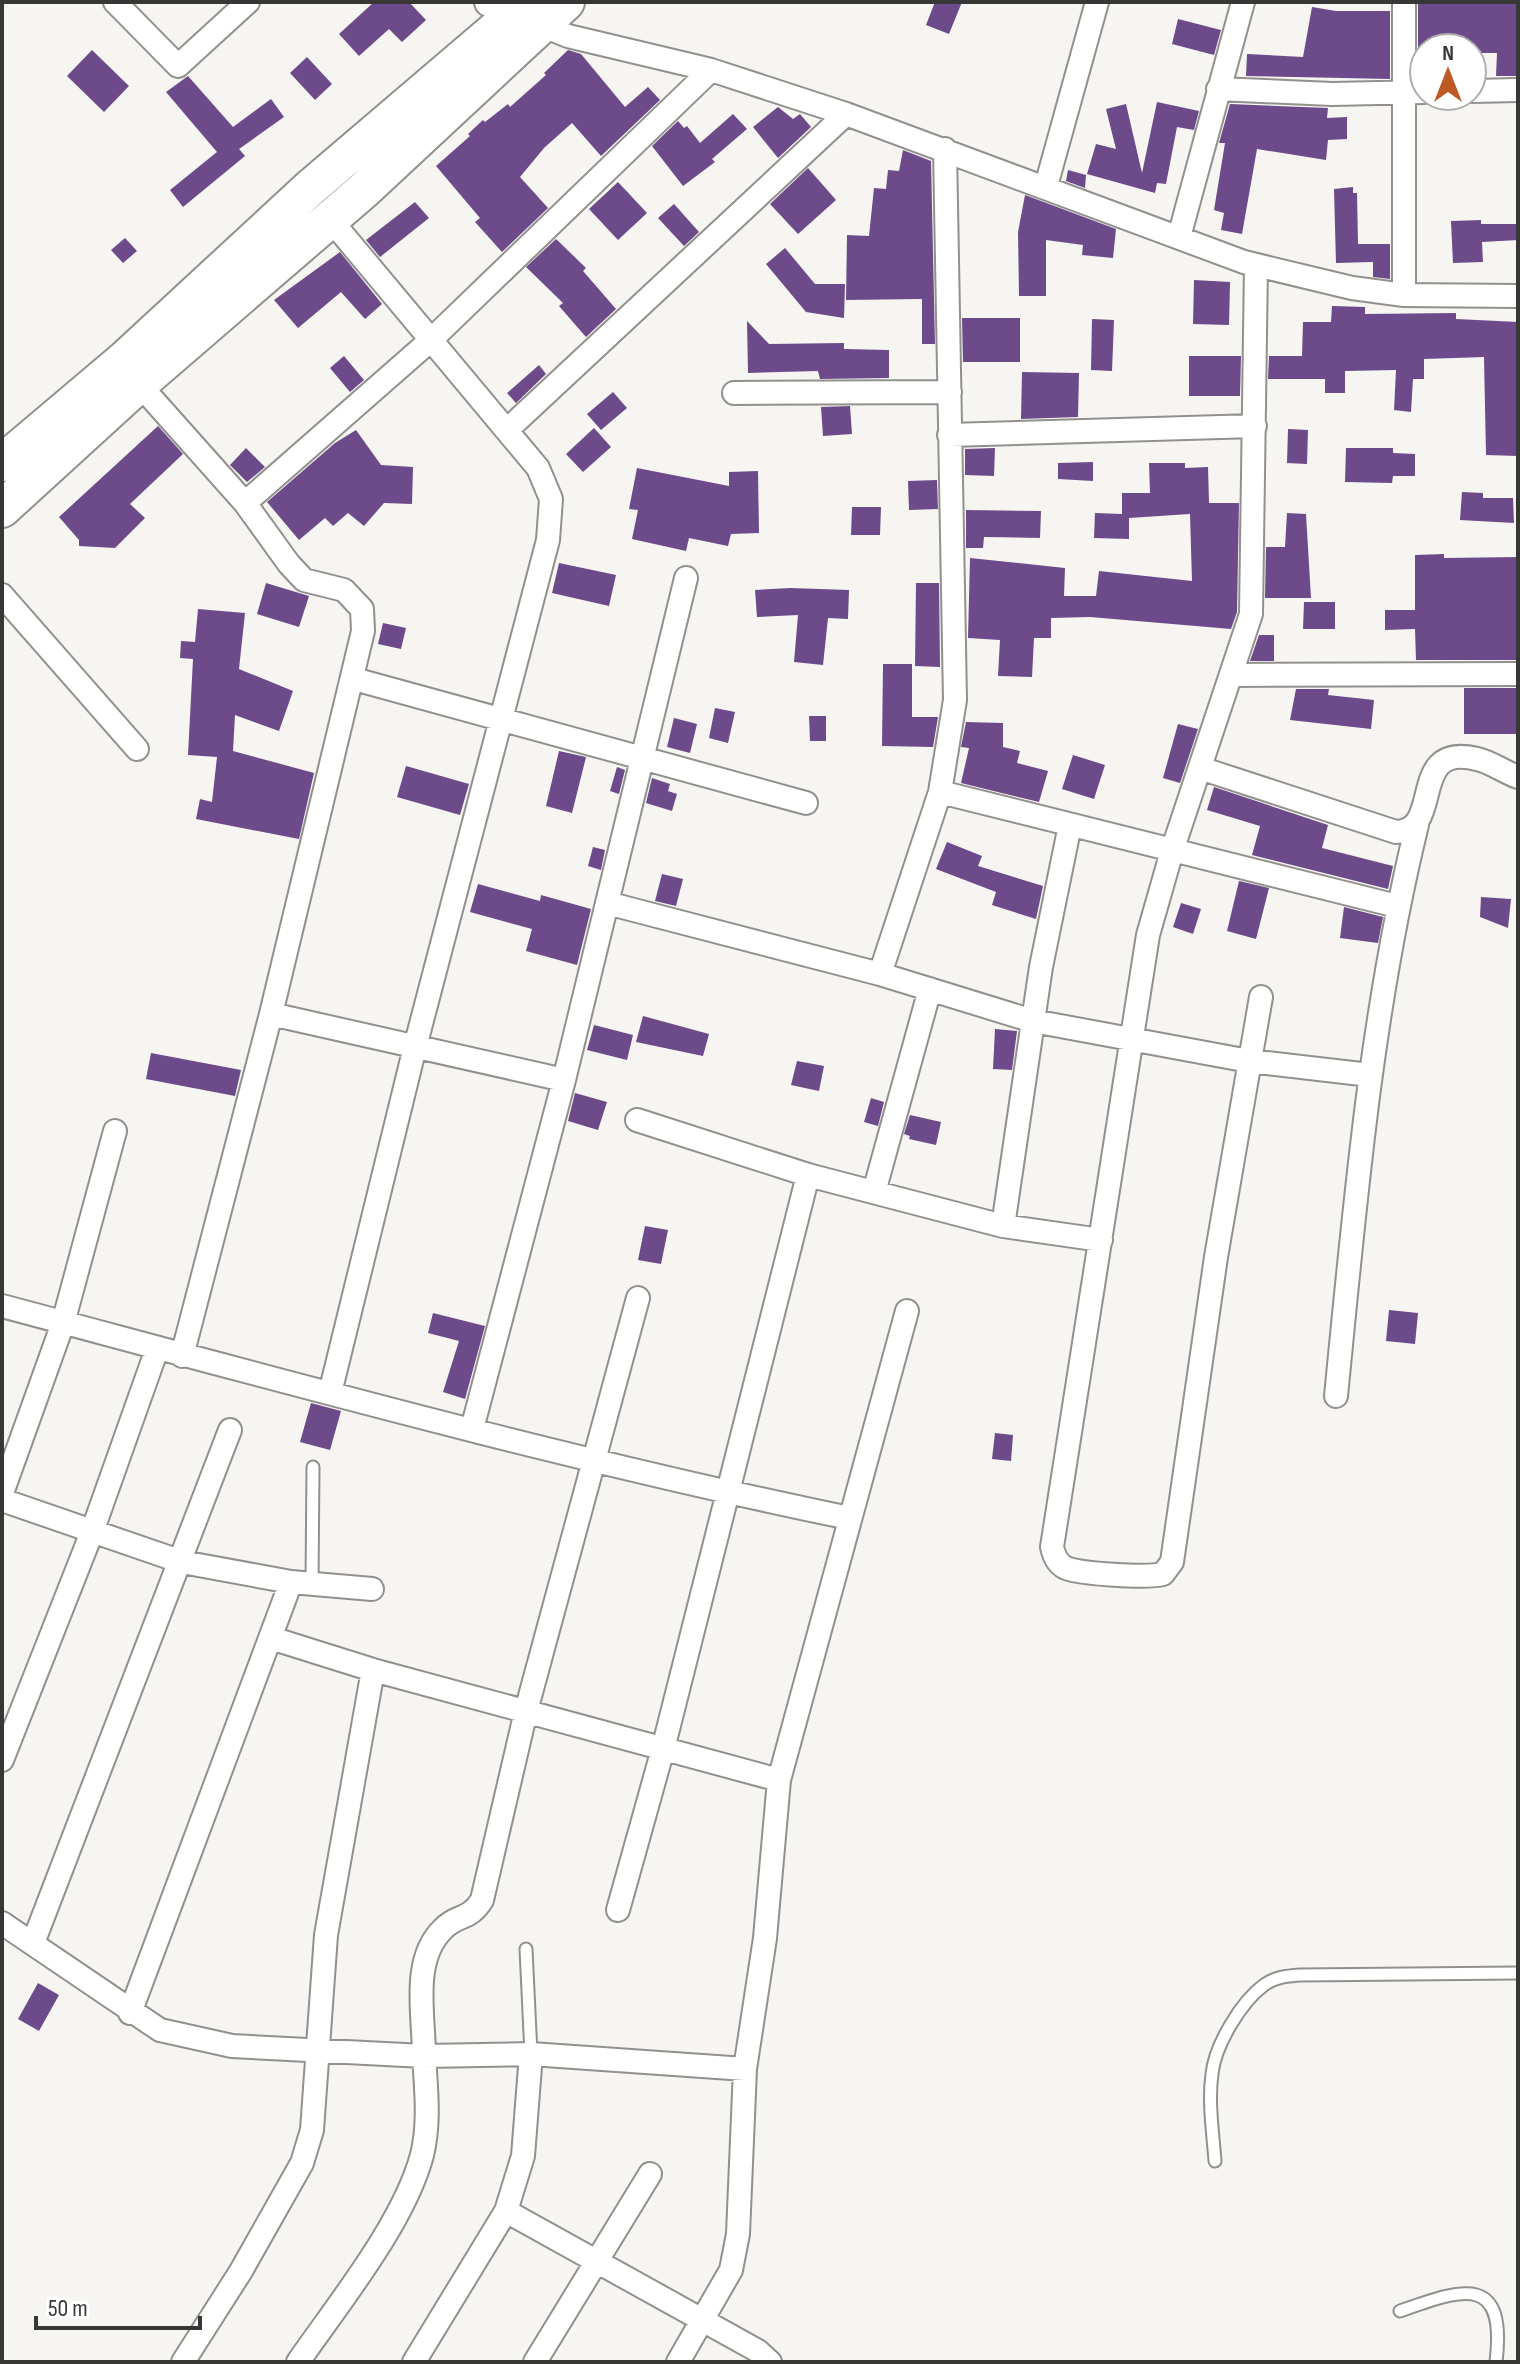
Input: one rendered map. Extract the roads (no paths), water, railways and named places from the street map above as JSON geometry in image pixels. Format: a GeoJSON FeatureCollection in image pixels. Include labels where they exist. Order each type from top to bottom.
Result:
{"type":"FeatureCollection","features":[{"type":"Feature","properties":{"kind":"highway"},"geometry":{"type":"LineString","coordinates":[[2,509],[139,384],[330,219],[528,9]]}},
{"type":"Feature","properties":{"kind":"highway"},"geometry":{"type":"LineString","coordinates":[[2,463],[125,359],[310,188],[528,9]]}},
{"type":"Feature","properties":{"kind":"street"},"geometry":{"type":"LineString","coordinates":[[115,2],[178,66],[248,2]]}},
{"type":"Feature","properties":{"kind":"street"},"geometry":{"type":"LineString","coordinates":[[1046,186],[1097,2]]}},
{"type":"Feature","properties":{"kind":"street"},"geometry":{"type":"LineString","coordinates":[[1179,237],[1243,2]]}},
{"type":"Feature","properties":{"kind":"street"},"geometry":{"type":"LineString","coordinates":[[1404,2],[1408,38]]}},
{"type":"Feature","properties":{"kind":"street"},"geometry":{"type":"LineString","coordinates":[[528,9],[568,36],[711,70],[846,114],[1256,265],[1352,288],[1404,295],[1518,296]]}},
{"type":"Feature","properties":{"kind":"street"},"geometry":{"type":"LineString","coordinates":[[245,503],[432,339],[711,70]]}},
{"type":"Feature","properties":{"kind":"street"},"geometry":{"type":"LineString","coordinates":[[1218,89],[1408,93]]}},
{"type":"Feature","properties":{"kind":"street"},"geometry":{"type":"LineString","coordinates":[[1488,91],[1518,90]]}},
{"type":"Feature","properties":{"kind":"street"},"geometry":{"type":"LineString","coordinates":[[1404,295],[1413,112]]}},
{"type":"Feature","properties":{"kind":"street"},"geometry":{"type":"LineString","coordinates":[[507,430],[846,114]]}},
{"type":"Feature","properties":{"kind":"street"},"geometry":{"type":"LineString","coordinates":[[880,974],[940,792],[955,700],[945,149]]}},
{"type":"Feature","properties":{"kind":"street"},"geometry":{"type":"LineString","coordinates":[[330,219],[538,468],[551,499],[548,540],[415,1047],[330,1393]]}},
{"type":"Feature","properties":{"kind":"street"},"geometry":{"type":"LineString","coordinates":[[1256,265],[1251,614],[1172,851],[1148,935],[1052,1547],[1055,1559],[1066,1568],[1149,1577],[1163,1574],[1172,1562],[1261,997]]}},
{"type":"Feature","properties":{"kind":"street"},"geometry":{"type":"LineString","coordinates":[[139,384],[245,503],[304,580],[344,590],[362,609],[363,631],[354,679],[271,1014],[182,1356]]}},
{"type":"Feature","properties":{"kind":"street"},"geometry":{"type":"LineString","coordinates":[[734,393],[950,392]]}},
{"type":"Feature","properties":{"kind":"street"},"geometry":{"type":"LineString","coordinates":[[949,435],[1255,426]]}},
{"type":"Feature","properties":{"kind":"street"},"geometry":{"type":"LineString","coordinates":[[472,1429],[564,1080],[640,757],[686,578]]}},
{"type":"Feature","properties":{"kind":"street"},"geometry":{"type":"LineString","coordinates":[[2,595],[137,749]]}},
{"type":"Feature","properties":{"kind":"street"},"geometry":{"type":"LineString","coordinates":[[1233,675],[1518,674]]}},
{"type":"Feature","properties":{"kind":"street"},"geometry":{"type":"LineString","coordinates":[[354,679],[806,803]]}},
{"type":"Feature","properties":{"kind":"street"},"geometry":{"type":"LineString","coordinates":[[1336,1396],[1370,1075],[1397,906],[1430,778],[1438,765],[1455,757],[1478,759],[1518,777]]}},
{"type":"Feature","properties":{"kind":"street"},"geometry":{"type":"LineString","coordinates":[[1200,768],[1396,832],[1409,832],[1417,825]]}},
{"type":"Feature","properties":{"kind":"street"},"geometry":{"type":"LineString","coordinates":[[940,792],[1397,906]]}},
{"type":"Feature","properties":{"kind":"street"},"geometry":{"type":"LineString","coordinates":[[1003,1226],[1033,1021],[1070,825]]}},
{"type":"Feature","properties":{"kind":"street"},"geometry":{"type":"LineString","coordinates":[[607,903],[880,974],[1033,1021],[1249,1061],[1370,1075]]}},
{"type":"Feature","properties":{"kind":"street"},"geometry":{"type":"LineString","coordinates":[[874,1192],[930,989]]}},
{"type":"Feature","properties":{"kind":"street"},"geometry":{"type":"LineString","coordinates":[[271,1014],[564,1080]]}},
{"type":"Feature","properties":{"kind":"street"},"geometry":{"type":"LineString","coordinates":[[637,1120],[808,1175],[1003,1226],[1101,1240]]}},
{"type":"Feature","properties":{"kind":"street"},"geometry":{"type":"LineString","coordinates":[[2,1493],[63,1323],[115,1131]]}},
{"type":"Feature","properties":{"kind":"street"},"geometry":{"type":"LineString","coordinates":[[618,1910],[663,1749],[808,1175]]}},
{"type":"Feature","properties":{"kind":"street"},"geometry":{"type":"LineString","coordinates":[[298,2362],[401,2207],[422,2155],[427,2111],[423,1967],[429,1945],[445,1926],[473,1914],[482,1900],[526,1711],[638,1298]]}},
{"type":"Feature","properties":{"kind":"street"},"geometry":{"type":"LineString","coordinates":[[2,1306],[182,1356],[472,1429],[726,1492],[849,1518]]}},
{"type":"Feature","properties":{"kind":"street"},"geometry":{"type":"LineString","coordinates":[[678,2362],[731,2270],[738,2234],[745,2069],[765,1938],[779,1780],[907,1311]]}},
{"type":"Feature","properties":{"kind":"street"},"geometry":{"type":"LineString","coordinates":[[2,1760],[92,1532],[157,1349]]}},
{"type":"Feature","properties":{"kind":"street"},"geometry":{"type":"LineString","coordinates":[[33,1943],[182,1562],[230,1430]]}},
{"type":"Feature","properties":{"kind":"street"},"geometry":{"type":"LineString","coordinates":[[2,1500],[182,1562],[302,1583],[372,1589]]}},
{"type":"Feature","properties":{"kind":"street"},"geometry":{"type":"LineString","coordinates":[[130,2013],[271,1638],[302,1583]]}},
{"type":"Feature","properties":{"kind":"street"},"geometry":{"type":"LineString","coordinates":[[271,1638],[373,1670],[779,1780]]}},
{"type":"Feature","properties":{"kind":"street"},"geometry":{"type":"LineString","coordinates":[[183,2362],[241,2271],[302,2163],[312,2130],[326,1935],[373,1670]]}},
{"type":"Feature","properties":{"kind":"street"},"geometry":{"type":"LineString","coordinates":[[2,1923],[130,2013],[160,2030],[232,2046],[424,2056],[531,2054],[745,2069]]}},
{"type":"Feature","properties":{"kind":"street"},"geometry":{"type":"LineString","coordinates":[[414,2362],[506,2211],[523,2156],[531,2054]]}},
{"type":"Feature","properties":{"kind":"street"},"geometry":{"type":"LineString","coordinates":[[535,2362],[650,2174]]}},
{"type":"Feature","properties":{"kind":"street"},"geometry":{"type":"LineString","coordinates":[[506,2211],[703,2320],[770,2362]]}},
{"type":"Feature","properties":{"kind":"lane"},"geometry":{"type":"LineString","coordinates":[[302,1583],[313,1467]]}},
{"type":"Feature","properties":{"kind":"lane"},"geometry":{"type":"LineString","coordinates":[[526,1949],[531,2054]]}},
{"type":"Feature","properties":{"kind":"lane"},"geometry":{"type":"LineString","coordinates":[[1215,2161],[1212,2074],[1217,2052],[1249,1998],[1265,1984],[1278,1977],[1300,1975],[1518,1973]]}},
{"type":"Feature","properties":{"kind":"lane"},"geometry":{"type":"LineString","coordinates":[[1400,2311],[1456,2292],[1471,2293],[1487,2301],[1496,2317],[1496,2362]]}}]}
